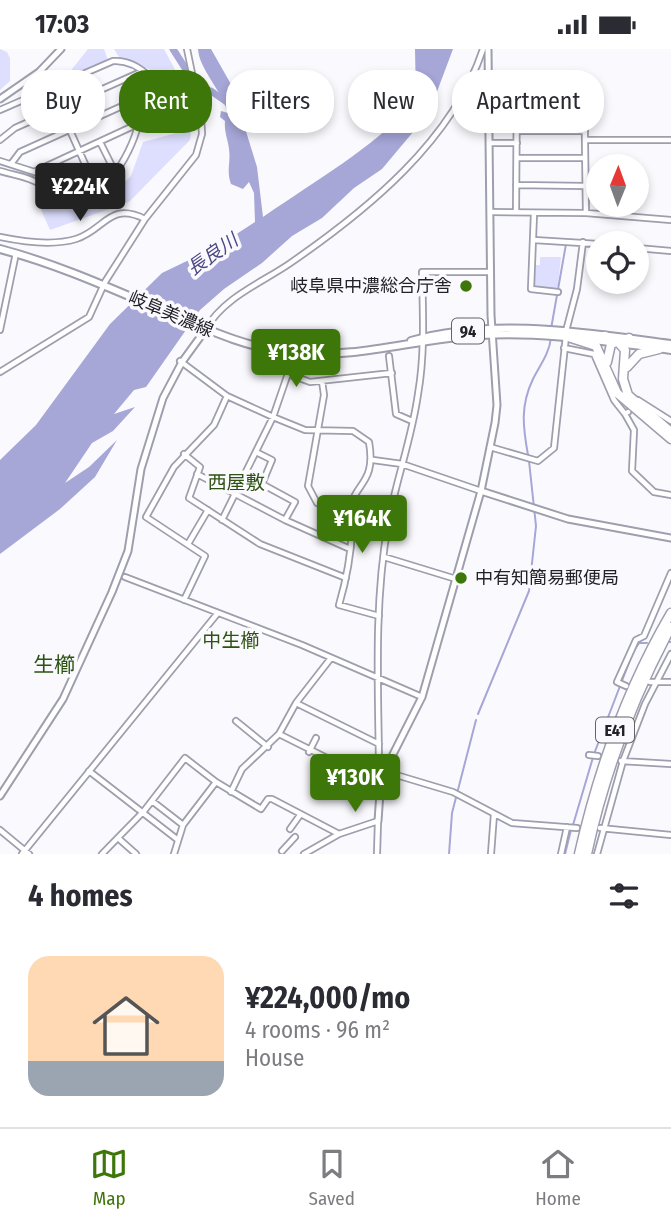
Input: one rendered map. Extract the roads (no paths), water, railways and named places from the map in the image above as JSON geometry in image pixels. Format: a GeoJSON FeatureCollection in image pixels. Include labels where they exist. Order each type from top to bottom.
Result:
{"type":"FeatureCollection","features":[{"type":"Feature","properties":{"kind":"highway"},"geometry":{"type":"LineString","coordinates":[[567,335],[596,346],[613,386],[622,399],[671,439]]}},
{"type":"Feature","properties":{"kind":"highway"},"geometry":{"type":"LineString","coordinates":[[605,335],[618,342],[625,350],[624,383],[631,399],[671,432]]}},
{"type":"Feature","properties":{"kind":"highway"},"geometry":{"type":"LineString","coordinates":[[607,368],[609,349],[629,338]]}},
{"type":"Feature","properties":{"kind":"highway"},"geometry":{"type":"LineString","coordinates":[[624,374],[634,358],[644,351],[659,349]]}},
{"type":"Feature","properties":{"kind":"highway"},"geometry":{"type":"LineString","coordinates":[[651,648],[671,607]]}},
{"type":"Feature","properties":{"kind":"highway","name":"E41"},"geometry":{"type":"LineString","coordinates":[[579,854],[611,742],[651,648],[671,613]]}},
{"type":"Feature","properties":{"kind":"highway"},"geometry":{"type":"LineString","coordinates":[[647,681],[671,629]]}},
{"type":"Feature","properties":{"kind":"highway","name":"E41"},"geometry":{"type":"LineString","coordinates":[[587,854],[607,778],[647,681]]}},
{"type":"Feature","properties":{"kind":"main road","name":"岐阜美濃線"},"geometry":{"type":"LineString","coordinates":[[0,249],[106,287],[206,329],[257,346],[295,353],[389,352],[423,340],[492,332],[551,333],[671,350]]}},
{"type":"Feature","properties":{"kind":"main road","name":"岐阜美濃線"},"geometry":{"type":"LineString","coordinates":[[567,335],[605,335],[671,344]]}},
{"type":"Feature","properties":{"kind":"street"},"geometry":{"type":"LineString","coordinates":[[0,99],[38,72],[61,49]]}},
{"type":"Feature","properties":{"kind":"street"},"geometry":{"type":"LineString","coordinates":[[0,372],[85,321],[145,219],[187,167],[200,144],[198,99],[187,49]]}},
{"type":"Feature","properties":{"kind":"street"},"geometry":{"type":"LineString","coordinates":[[486,49],[487,70]]}},
{"type":"Feature","properties":{"kind":"street"},"geometry":{"type":"LineString","coordinates":[[0,796],[63,699],[124,563],[149,442],[163,398],[181,361],[219,309],[291,263],[396,177],[425,146],[460,100],[486,49]]}},
{"type":"Feature","properties":{"kind":"street"},"geometry":{"type":"LineString","coordinates":[[92,70],[113,61],[130,63],[141,70]]}},
{"type":"Feature","properties":{"kind":"street"},"geometry":{"type":"LineString","coordinates":[[0,110],[21,101]]}},
{"type":"Feature","properties":{"kind":"street"},"geometry":{"type":"LineString","coordinates":[[0,140],[21,125]]}},
{"type":"Feature","properties":{"kind":"street"},"geometry":{"type":"LineString","coordinates":[[10,164],[20,152],[62,133]]}},
{"type":"Feature","properties":{"kind":"street"},"geometry":{"type":"LineString","coordinates":[[70,133],[98,193]]}},
{"type":"Feature","properties":{"kind":"street"},"geometry":{"type":"LineString","coordinates":[[36,171],[120,133]]}},
{"type":"Feature","properties":{"kind":"street"},"geometry":{"type":"LineString","coordinates":[[0,171],[40,184],[55,201],[63,204],[98,193],[116,174],[135,133]]}},
{"type":"Feature","properties":{"kind":"street"},"geometry":{"type":"LineString","coordinates":[[377,854],[379,784],[383,771],[422,697],[481,491],[497,405],[492,332],[489,133]]}},
{"type":"Feature","properties":{"kind":"street"},"geometry":{"type":"LineString","coordinates":[[516,212],[517,133]]}},
{"type":"Feature","properties":{"kind":"street"},"geometry":{"type":"LineString","coordinates":[[491,212],[586,213],[585,133]]}},
{"type":"Feature","properties":{"kind":"street"},"geometry":{"type":"LineString","coordinates":[[585,140],[671,140]]}},
{"type":"Feature","properties":{"kind":"street"},"geometry":{"type":"LineString","coordinates":[[100,142],[116,174]]}},
{"type":"Feature","properties":{"kind":"street"},"geometry":{"type":"LineString","coordinates":[[489,143],[517,143]]}},
{"type":"Feature","properties":{"kind":"street"},"geometry":{"type":"LineString","coordinates":[[517,158],[585,158]]}},
{"type":"Feature","properties":{"kind":"street"},"geometry":{"type":"LineString","coordinates":[[0,161],[36,171],[48,177],[55,187],[88,173]]}},
{"type":"Feature","properties":{"kind":"street"},"geometry":{"type":"LineString","coordinates":[[516,185],[585,186]]}},
{"type":"Feature","properties":{"kind":"street"},"geometry":{"type":"LineString","coordinates":[[534,212],[531,289],[558,292]]}},
{"type":"Feature","properties":{"kind":"street"},"geometry":{"type":"LineString","coordinates":[[0,237],[51,243],[77,239],[118,213],[133,213],[145,219]]}},
{"type":"Feature","properties":{"kind":"street"},"geometry":{"type":"LineString","coordinates":[[635,217],[671,220]]}},
{"type":"Feature","properties":{"kind":"street"},"geometry":{"type":"LineString","coordinates":[[534,240],[586,242]]}},
{"type":"Feature","properties":{"kind":"street"},"geometry":{"type":"LineString","coordinates":[[490,447],[540,460],[555,446],[564,348],[577,289],[583,242]]}},
{"type":"Feature","properties":{"kind":"street"},"geometry":{"type":"LineString","coordinates":[[649,249],[671,251]]}},
{"type":"Feature","properties":{"kind":"street"},"geometry":{"type":"LineString","coordinates":[[0,330],[16,253]]}},
{"type":"Feature","properties":{"kind":"street"},"geometry":{"type":"LineString","coordinates":[[491,272],[422,272],[423,340],[419,393],[384,557],[376,680],[379,763],[383,771],[453,792],[494,814],[522,825],[577,828]]}},
{"type":"Feature","properties":{"kind":"street"},"geometry":{"type":"LineString","coordinates":[[564,348],[589,351],[598,358],[608,388],[627,413],[634,430],[632,471],[654,492],[671,495]]}},
{"type":"Feature","properties":{"kind":"street"},"geometry":{"type":"LineString","coordinates":[[389,352],[396,414],[412,421]]}},
{"type":"Feature","properties":{"kind":"street"},"geometry":{"type":"LineString","coordinates":[[222,520],[272,417],[295,353]]}},
{"type":"Feature","properties":{"kind":"street"},"geometry":{"type":"LineString","coordinates":[[181,361],[227,396],[272,417],[302,429],[353,431],[369,442],[373,460],[370,475],[355,495],[349,518]]}},
{"type":"Feature","properties":{"kind":"street"},"geometry":{"type":"LineString","coordinates":[[288,374],[310,382],[392,373]]}},
{"type":"Feature","properties":{"kind":"street"},"geometry":{"type":"LineString","coordinates":[[322,381],[324,395],[309,485],[320,505],[349,518],[352,522],[340,605],[379,616]]}},
{"type":"Feature","properties":{"kind":"street"},"geometry":{"type":"LineString","coordinates":[[184,600],[205,556],[146,517],[174,467],[184,454],[209,433],[227,396]]}},
{"type":"Feature","properties":{"kind":"street"},"geometry":{"type":"LineString","coordinates":[[638,400],[671,421]]}},
{"type":"Feature","properties":{"kind":"street"},"geometry":{"type":"LineString","coordinates":[[256,452],[272,460],[262,484],[295,502],[285,520]]}},
{"type":"Feature","properties":{"kind":"street"},"geometry":{"type":"LineString","coordinates":[[184,454],[200,467],[189,498],[260,544],[346,578]]}},
{"type":"Feature","properties":{"kind":"street"},"geometry":{"type":"LineString","coordinates":[[373,460],[402,464],[568,519],[671,538]]}},
{"type":"Feature","properties":{"kind":"street"},"geometry":{"type":"LineString","coordinates":[[197,474],[285,520],[350,549]]}},
{"type":"Feature","properties":{"kind":"street"},"geometry":{"type":"LineString","coordinates":[[188,544],[208,510]]}},
{"type":"Feature","properties":{"kind":"street"},"geometry":{"type":"LineString","coordinates":[[384,557],[456,579]]}},
{"type":"Feature","properties":{"kind":"street"},"geometry":{"type":"LineString","coordinates":[[623,685],[636,640],[646,637],[671,573]]}},
{"type":"Feature","properties":{"kind":"street"},"geometry":{"type":"LineString","coordinates":[[125,577],[422,697]]}},
{"type":"Feature","properties":{"kind":"street"},"geometry":{"type":"LineString","coordinates":[[0,830],[25,853],[218,614]]}},
{"type":"Feature","properties":{"kind":"street"},"geometry":{"type":"LineString","coordinates":[[597,854],[621,761],[671,654]]}},
{"type":"Feature","properties":{"kind":"street"},"geometry":{"type":"LineString","coordinates":[[231,792],[242,769],[279,734],[296,703],[331,658]]}},
{"type":"Feature","properties":{"kind":"street"},"geometry":{"type":"LineString","coordinates":[[647,681],[671,682]]}},
{"type":"Feature","properties":{"kind":"street"},"geometry":{"type":"LineString","coordinates":[[296,703],[379,744]]}},
{"type":"Feature","properties":{"kind":"street"},"geometry":{"type":"LineString","coordinates":[[236,721],[268,747]]}},
{"type":"Feature","properties":{"kind":"street"},"geometry":{"type":"LineString","coordinates":[[279,734],[379,784]]}},
{"type":"Feature","properties":{"kind":"street"},"geometry":{"type":"LineString","coordinates":[[309,751],[316,738]]}},
{"type":"Feature","properties":{"kind":"street"},"geometry":{"type":"LineString","coordinates":[[102,854],[144,811],[185,758],[216,782],[261,809],[268,799],[272,799],[339,834]]}},
{"type":"Feature","properties":{"kind":"street"},"geometry":{"type":"LineString","coordinates":[[621,761],[671,764]]}},
{"type":"Feature","properties":{"kind":"street"},"geometry":{"type":"LineString","coordinates":[[89,771],[178,840]]}},
{"type":"Feature","properties":{"kind":"street"},"geometry":{"type":"LineString","coordinates":[[174,854],[183,825],[216,782]]}},
{"type":"Feature","properties":{"kind":"street"},"geometry":{"type":"LineString","coordinates":[[152,801],[183,825]]}},
{"type":"Feature","properties":{"kind":"street"},"geometry":{"type":"LineString","coordinates":[[491,854],[494,814]]}},
{"type":"Feature","properties":{"kind":"street"},"geometry":{"type":"LineString","coordinates":[[290,829],[300,815]]}},
{"type":"Feature","properties":{"kind":"street"},"geometry":{"type":"LineString","coordinates":[[304,854],[339,834],[378,821]]}},
{"type":"Feature","properties":{"kind":"street"},"geometry":{"type":"LineString","coordinates":[[561,854],[567,827]]}},
{"type":"Feature","properties":{"kind":"street"},"geometry":{"type":"LineString","coordinates":[[603,828],[671,835]]}},
{"type":"Feature","properties":{"kind":"street"},"geometry":{"type":"LineString","coordinates":[[283,853],[295,837]]}},
{"type":"Feature","properties":{"kind":"street"},"geometry":{"type":"LineString","coordinates":[[118,838],[136,854]]}},
{"type":"Feature","properties":{"kind":"water"},"geometry":{"type":"Polygon","coordinates":[[[198,49],[211,49],[226,75],[226,109],[212,82],[212,70],[205,70],[198,49]]]}},
{"type":"Feature","properties":{"kind":"water"},"geometry":{"type":"Polygon","coordinates":[[[415,49],[453,49],[438,89],[438,70],[415,70],[415,49]]]}},
{"type":"Feature","properties":{"kind":"water","name":"長良川"},"geometry":{"type":"Polygon","coordinates":[[[221,111],[226,112],[226,133],[247,133],[257,167],[263,217],[382,133],[412,133],[382,169],[354,188],[322,218],[292,236],[262,263],[224,289],[200,310],[146,387],[134,390],[114,414],[135,407],[113,431],[92,443],[65,483],[89,467],[117,440],[95,477],[60,509],[0,554],[0,460],[36,425],[110,324],[162,273],[218,246],[255,222],[254,193],[249,182],[243,189],[231,184],[229,149],[225,129],[225,121],[220,117],[221,111]]]}},
{"type":"Feature","properties":{"kind":"waterway"},"geometry":{"type":"LineString","coordinates":[[173,49],[201,93],[211,91],[226,102]]}},
{"type":"Feature","properties":{"kind":"waterway"},"geometry":{"type":"LineString","coordinates":[[551,329],[566,244]]}},
{"type":"Feature","properties":{"kind":"waterway"},"geometry":{"type":"LineString","coordinates":[[528,455],[524,408],[529,389],[551,338]]}},
{"type":"Feature","properties":{"kind":"waterway"},"geometry":{"type":"LineString","coordinates":[[478,714],[529,591],[536,526],[529,461]]}},
{"type":"Feature","properties":{"kind":"waterway"},"geometry":{"type":"LineString","coordinates":[[573,825],[594,754],[633,652],[639,643],[647,643]]}},
{"type":"Feature","properties":{"kind":"waterway"},"geometry":{"type":"LineString","coordinates":[[449,854],[452,813],[476,720]]}},
{"type":"Feature","properties":{"kind":"waterway"},"geometry":{"type":"LineString","coordinates":[[565,854],[571,830]]}},
{"type":"Feature","properties":{"kind":"place","name":"岐阜県中濃総合庁舎"},"geometry":{"type":"Point","coordinates":[466,286]}},
{"type":"Feature","properties":{"kind":"place","name":"中有知簡易郵便局"},"geometry":{"type":"Point","coordinates":[461,578]}},
{"type":"Feature","properties":{"kind":"district","name":"西屋敷"},"geometry":{"type":"Point","coordinates":[236,482]}},
{"type":"Feature","properties":{"kind":"district","name":"中生櫛"},"geometry":{"type":"Point","coordinates":[231,640]}},
{"type":"Feature","properties":{"kind":"district","name":"生櫛"},"geometry":{"type":"Point","coordinates":[54,665]}}]}
